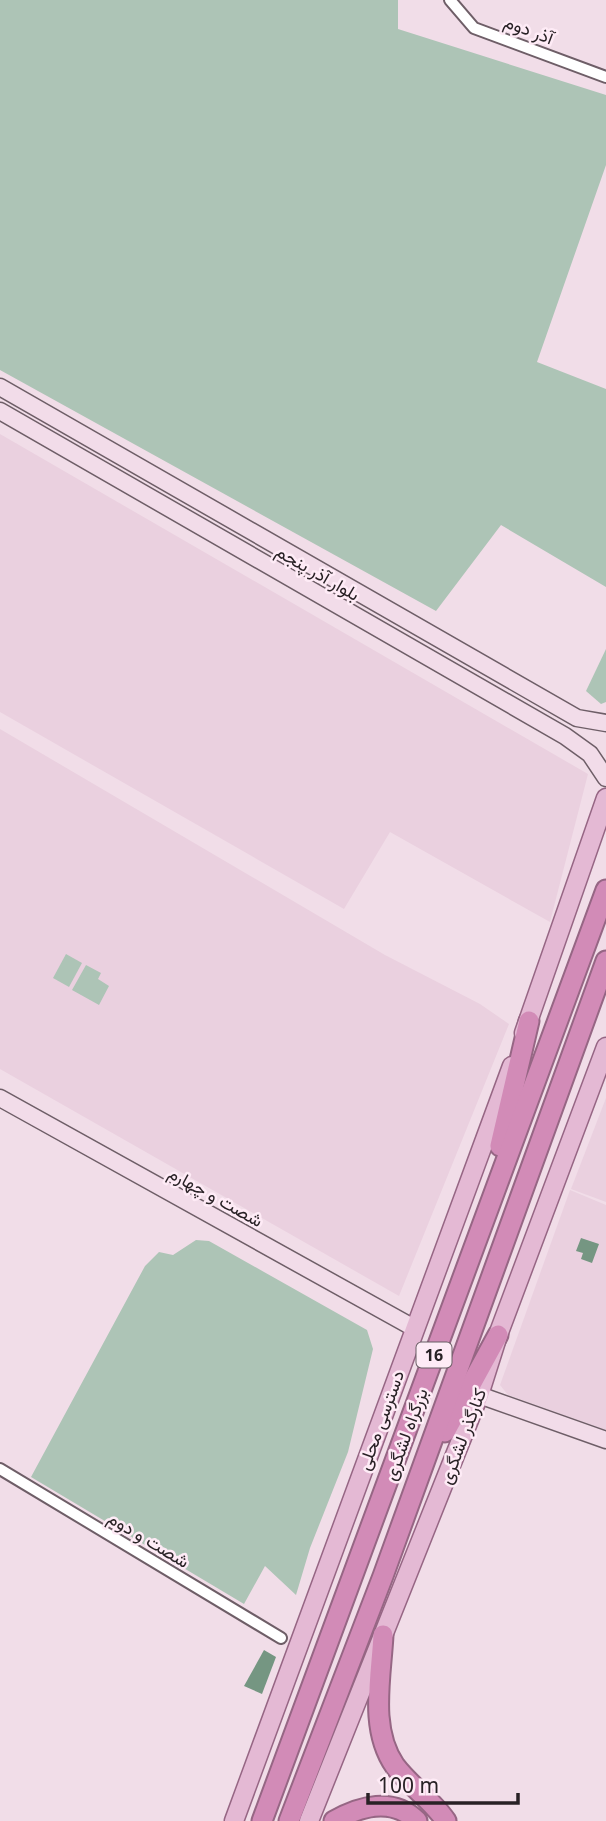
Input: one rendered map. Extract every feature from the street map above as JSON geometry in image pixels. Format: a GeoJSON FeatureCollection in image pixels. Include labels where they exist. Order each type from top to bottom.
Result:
{"type":"FeatureCollection","features":[{"type":"Feature","properties":{"kind":"highway","name":"بزرگراه لشگری"},"geometry":{"type":"LineString","coordinates":[[262,1821],[606,890]]}},
{"type":"Feature","properties":{"kind":"highway","name":"بزرگراه لشگری"},"geometry":{"type":"LineString","coordinates":[[289,1821],[606,961]]}},
{"type":"Feature","properties":{"kind":"highway"},"geometry":{"type":"LineString","coordinates":[[477,1241],[529,1021]]}},
{"type":"Feature","properties":{"kind":"highway"},"geometry":{"type":"LineString","coordinates":[[408,1504],[498,1335]]}},
{"type":"Feature","properties":{"kind":"highway"},"geometry":{"type":"LineString","coordinates":[[383,1635],[378,1719],[383,1743],[394,1765],[446,1821]]}},
{"type":"Feature","properties":{"kind":"highway"},"geometry":{"type":"LineString","coordinates":[[334,1821],[355,1809],[374,1805],[394,1808],[418,1821]]}},
{"type":"Feature","properties":{"kind":"main road"},"geometry":{"type":"LineString","coordinates":[[529,1021],[606,798]]}},
{"type":"Feature","properties":{"kind":"main road","name":"دسترسی محلی"},"geometry":{"type":"LineString","coordinates":[[234,1821],[529,1021]]}},
{"type":"Feature","properties":{"kind":"main road","name":"کنارگذر لشگری"},"geometry":{"type":"LineString","coordinates":[[309,1821],[479,1395],[498,1335],[606,1047]]}},
{"type":"Feature","properties":{"kind":"street","name":"آذر دوم"},"geometry":{"type":"LineString","coordinates":[[450,0],[474,27],[606,77]]}},
{"type":"Feature","properties":{"kind":"street","name":"بلوار آذر پنجم"},"geometry":{"type":"LineString","coordinates":[[0,387],[577,718],[606,723]]}},
{"type":"Feature","properties":{"kind":"street","name":"بلوار آذر پنجم"},"geometry":{"type":"LineString","coordinates":[[0,411],[565,736],[590,754],[606,778]]}},
{"type":"Feature","properties":{"kind":"street","name":"شصت و چهارم"},"geometry":{"type":"LineString","coordinates":[[0,1098],[414,1328]]}},
{"type":"Feature","properties":{"kind":"street"},"geometry":{"type":"LineString","coordinates":[[479,1395],[606,1440]]}},
{"type":"Feature","properties":{"kind":"street","name":"شصت و دوم"},"geometry":{"type":"LineString","coordinates":[[0,1469],[281,1638]]}},
{"type":"Feature","properties":{"kind":"shaded area"},"geometry":{"type":"Polygon","coordinates":[[[0,0],[398,0],[398,29],[606,95],[606,165],[537,362],[606,389],[606,587],[501,525],[436,611],[0,370],[0,0]]]}},
{"type":"Feature","properties":{"kind":"shaded area"},"geometry":{"type":"Polygon","coordinates":[[[0,434],[588,774],[550,922],[390,832],[344,909],[0,712],[0,434]]]}},
{"type":"Feature","properties":{"kind":"shaded area"},"geometry":{"type":"Polygon","coordinates":[[[606,649],[606,702],[601,704],[586,691],[606,649]]]}},
{"type":"Feature","properties":{"kind":"shaded area"},"geometry":{"type":"Polygon","coordinates":[[[0,729],[385,955],[480,1004],[509,1024],[399,1296],[0,1069],[0,729]]]}},
{"type":"Feature","properties":{"kind":"shaded area"},"geometry":{"type":"Polygon","coordinates":[[[66,954],[82,963],[69,987],[53,978],[66,954]]]}},
{"type":"Feature","properties":{"kind":"shaded area"},"geometry":{"type":"Polygon","coordinates":[[[86,965],[101,973],[98,979],[109,986],[99,1005],[72,990],[86,965]]]}},
{"type":"Feature","properties":{"kind":"shaded area"},"geometry":{"type":"Polygon","coordinates":[[[606,1098],[606,1202],[571,1189],[606,1098]]]}},
{"type":"Feature","properties":{"kind":"shaded area"},"geometry":{"type":"Polygon","coordinates":[[[570,1190],[606,1205],[606,1430],[508,1395],[500,1385],[570,1190]]]}},
{"type":"Feature","properties":{"kind":"shaded area"},"geometry":{"type":"Polygon","coordinates":[[[581,1238],[599,1244],[592,1263],[581,1259],[583,1253],[576,1251],[581,1238]]]}},
{"type":"Feature","properties":{"kind":"shaded area"},"geometry":{"type":"Polygon","coordinates":[[[196,1240],[209,1241],[367,1330],[373,1349],[348,1452],[310,1548],[296,1595],[265,1566],[244,1604],[31,1477],[145,1266],[159,1252],[173,1255],[196,1240]]]}},
{"type":"Feature","properties":{"kind":"shaded area"},"geometry":{"type":"Polygon","coordinates":[[[264,1650],[276,1657],[262,1694],[244,1686],[264,1650]]]}}]}
